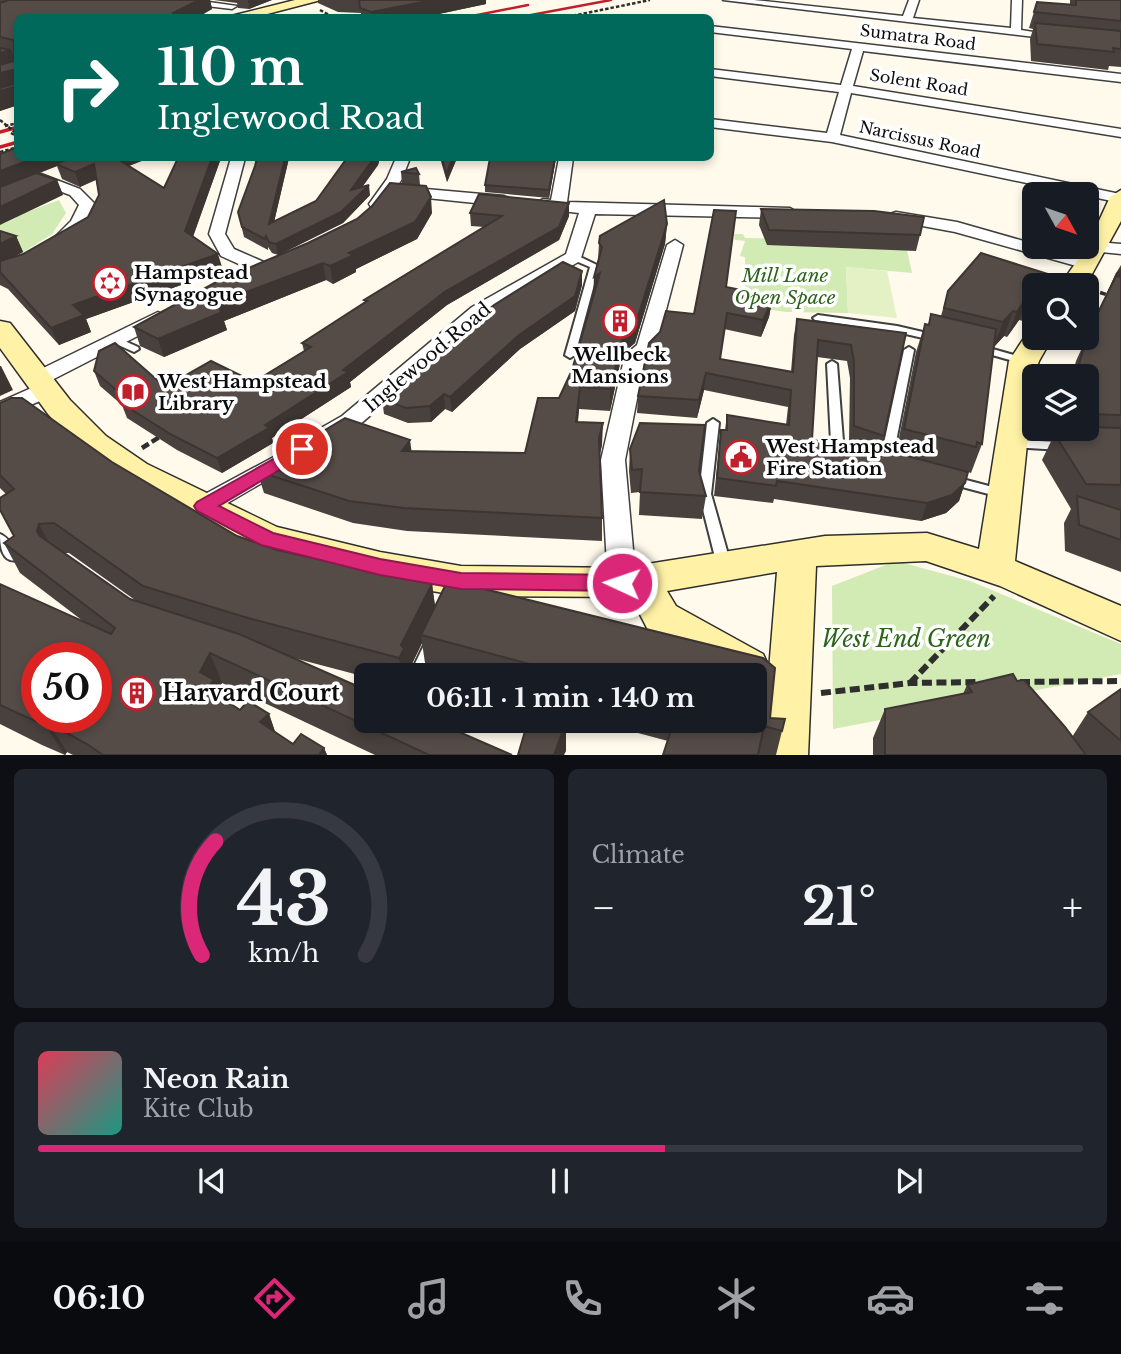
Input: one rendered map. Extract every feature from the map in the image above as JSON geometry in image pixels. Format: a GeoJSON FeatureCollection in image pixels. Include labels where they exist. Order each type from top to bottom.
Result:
{"type":"FeatureCollection","features":[{"type":"Feature","properties":{"kind":"main road"},"geometry":{"type":"LineString","coordinates":[[235,8],[314,0]]}},
{"type":"Feature","properties":{"kind":"main road"},"geometry":{"type":"LineString","coordinates":[[1084,273],[1102,254],[1120,198]]}},
{"type":"Feature","properties":{"kind":"main road"},"geometry":{"type":"LineString","coordinates":[[0,329],[42,384],[94,444],[120,462],[268,540],[459,587],[632,582],[825,550],[927,547],[1004,571],[1121,624]]}},
{"type":"Feature","properties":{"kind":"main road"},"geometry":{"type":"LineString","coordinates":[[1004,571],[1006,495],[1012,444],[1031,350]]}},
{"type":"Feature","properties":{"kind":"main road"},"geometry":{"type":"LineString","coordinates":[[785,755],[791,696],[797,556]]}},
{"type":"Feature","properties":{"kind":"main road"},"geometry":{"type":"LineString","coordinates":[[632,582],[663,618],[726,651],[791,696]]}},
{"type":"Feature","properties":{"kind":"street"},"geometry":{"type":"LineString","coordinates":[[160,0],[235,8]]}},
{"type":"Feature","properties":{"kind":"street"},"geometry":{"type":"LineString","coordinates":[[728,0],[1068,38]]}},
{"type":"Feature","properties":{"kind":"street"},"geometry":{"type":"LineString","coordinates":[[907,20],[914,0]]}},
{"type":"Feature","properties":{"kind":"street"},"geometry":{"type":"LineString","coordinates":[[1016,32],[1017,0]]}},
{"type":"Feature","properties":{"kind":"street","name":"Sumatra Road"},"geometry":{"type":"LineString","coordinates":[[714,30],[1121,78]]}},
{"type":"Feature","properties":{"kind":"street"},"geometry":{"type":"LineString","coordinates":[[832,138],[858,48]]}},
{"type":"Feature","properties":{"kind":"street","name":"Solent Road"},"geometry":{"type":"LineString","coordinates":[[714,72],[848,89],[1121,133]]}},
{"type":"Feature","properties":{"kind":"street","name":"Narcissus Road"},"geometry":{"type":"LineString","coordinates":[[714,123],[832,138],[1120,198]]}},
{"type":"Feature","properties":{"kind":"street"},"geometry":{"type":"LineString","coordinates":[[237,161],[217,234],[228,252],[273,268],[241,281]]}},
{"type":"Feature","properties":{"kind":"street"},"geometry":{"type":"LineString","coordinates":[[366,218],[387,191],[402,161]]}},
{"type":"Feature","properties":{"kind":"street"},"geometry":{"type":"LineString","coordinates":[[558,206],[566,161]]}},
{"type":"Feature","properties":{"kind":"street"},"geometry":{"type":"LineString","coordinates":[[42,251],[69,234],[82,217],[87,204],[75,192],[35,182],[61,171]]}},
{"type":"Feature","properties":{"kind":"street"},"geometry":{"type":"LineString","coordinates":[[387,191],[588,209],[810,213]]}},
{"type":"Feature","properties":{"kind":"street"},"geometry":{"type":"LineString","coordinates":[[573,257],[588,209]]}},
{"type":"Feature","properties":{"kind":"street"},"geometry":{"type":"LineString","coordinates":[[878,216],[957,227],[1102,254]]}},
{"type":"Feature","properties":{"kind":"street"},"geometry":{"type":"LineString","coordinates":[[632,582],[613,460],[635,355],[646,348],[675,245]]}},
{"type":"Feature","properties":{"kind":"street","name":"Inglewood Road"},"geometry":{"type":"LineString","coordinates":[[203,506],[350,421],[479,311],[527,281],[573,257]]}},
{"type":"Feature","properties":{"kind":"street"},"geometry":{"type":"LineString","coordinates":[[0,411],[42,384],[126,345],[177,308]]}},
{"type":"Feature","properties":{"kind":"lane"},"geometry":{"type":"LineString","coordinates":[[570,355],[595,266],[573,257]]}},
{"type":"Feature","properties":{"kind":"lane"},"geometry":{"type":"LineString","coordinates":[[818,318],[897,329],[951,342]]}},
{"type":"Feature","properties":{"kind":"lane"},"geometry":{"type":"LineString","coordinates":[[964,345],[1022,349]]}},
{"type":"Feature","properties":{"kind":"lane"},"geometry":{"type":"LineString","coordinates":[[832,364],[837,442],[848,452],[879,460],[909,350]]}},
{"type":"Feature","properties":{"kind":"lane"},"geometry":{"type":"LineString","coordinates":[[713,423],[705,494],[724,568]]}},
{"type":"Feature","properties":{"kind":"lane"},"geometry":{"type":"LineString","coordinates":[[1012,444],[1071,447]]}},
{"type":"Feature","properties":{"kind":"lane"},"geometry":{"type":"LineString","coordinates":[[935,475],[1006,495]]}},
{"type":"Feature","properties":{"kind":"lane"},"geometry":{"type":"LineString","coordinates":[[0,539],[19,563]]}},
{"type":"Feature","properties":{"kind":"lane"},"geometry":{"type":"LineString","coordinates":[[422,663],[439,629]]}},
{"type":"Feature","properties":{"kind":"path"},"geometry":{"type":"LineString","coordinates":[[582,14],[650,0]]}},
{"type":"Feature","properties":{"kind":"path"},"geometry":{"type":"LineString","coordinates":[[0,120],[14,133]]}},
{"type":"Feature","properties":{"kind":"path"},"geometry":{"type":"LineString","coordinates":[[0,120],[14,133]]}},
{"type":"Feature","properties":{"kind":"path"},"geometry":{"type":"LineString","coordinates":[[6,126],[14,124]]}},
{"type":"Feature","properties":{"kind":"path"},"geometry":{"type":"LineString","coordinates":[[1099,293],[1121,299]]}},
{"type":"Feature","properties":{"kind":"path"},"geometry":{"type":"LineString","coordinates":[[120,462],[170,430]]}},
{"type":"Feature","properties":{"kind":"path"},"geometry":{"type":"LineString","coordinates":[[910,683],[1004,571]]}},
{"type":"Feature","properties":{"kind":"path"},"geometry":{"type":"LineString","coordinates":[[1016,682],[1121,681]]}},
{"type":"Feature","properties":{"kind":"path"},"geometry":{"type":"LineString","coordinates":[[791,696],[910,683],[989,682]]}},
{"type":"Feature","properties":{"kind":"green space"},"geometry":{"type":"Polygon","coordinates":[[[59,200],[66,213],[52,234],[22,253],[0,247],[0,222],[3,224],[16,218],[17,209],[27,212],[59,200]]]}},
{"type":"Feature","properties":{"kind":"green space","name":"Mill Lane Open Space"},"geometry":{"type":"Polygon","coordinates":[[[734,234],[743,234],[745,238],[905,241],[912,273],[846,267],[848,313],[786,312],[745,306],[745,257],[740,256],[745,241],[735,240],[734,234]]]}},
{"type":"Feature","properties":{"kind":"green space"},"geometry":{"type":"Polygon","coordinates":[[[846,267],[887,271],[897,318],[848,313],[846,267]]]}},
{"type":"Feature","properties":{"kind":"green space","name":"West End Green"},"geometry":{"type":"Polygon","coordinates":[[[896,561],[970,581],[1121,644],[1121,674],[833,729],[832,586],[896,561]]]}},
{"type":"Feature","properties":{"kind":"building"},"geometry":{"type":"Polygon","coordinates":[[[9,0],[199,0],[174,14],[14,14],[14,40],[0,37],[0,3],[9,0]]]}},
{"type":"Feature","properties":{"kind":"building"},"geometry":{"type":"Polygon","coordinates":[[[359,0],[433,0],[371,12],[360,8],[359,0]]]}},
{"type":"Feature","properties":{"kind":"building"},"geometry":{"type":"Polygon","coordinates":[[[1076,0],[1121,0],[1121,21],[1034,12],[1037,2],[1076,5],[1076,0]]]}},
{"type":"Feature","properties":{"kind":"building"},"geometry":{"type":"Polygon","coordinates":[[[1035,23],[1121,31],[1121,49],[1113,48],[1114,52],[1037,44],[1035,23]]]}},
{"type":"Feature","properties":{"kind":"building"},"geometry":{"type":"Polygon","coordinates":[[[14,61],[14,84],[13,70],[0,73],[0,65],[14,61]]]}},
{"type":"Feature","properties":{"kind":"building"},"geometry":{"type":"Polygon","coordinates":[[[14,84],[14,87],[0,91],[0,88],[14,84]]]}},
{"type":"Feature","properties":{"kind":"building"},"geometry":{"type":"Polygon","coordinates":[[[14,149],[14,161],[27,161],[0,171],[0,154],[14,149]]]}},
{"type":"Feature","properties":{"kind":"building"},"geometry":{"type":"Polygon","coordinates":[[[63,161],[121,161],[164,188],[177,161],[211,161],[185,231],[218,254],[73,305],[84,315],[51,328],[0,272],[0,261],[23,254],[88,217],[99,195],[94,164],[75,172],[56,164],[63,161]]]}},
{"type":"Feature","properties":{"kind":"building"},"geometry":{"type":"Polygon","coordinates":[[[256,161],[284,161],[269,224],[316,201],[345,161],[372,161],[351,190],[369,185],[341,212],[276,244],[269,242],[266,236],[265,239],[242,227],[238,212],[256,161]]]}},
{"type":"Feature","properties":{"kind":"building"},"geometry":{"type":"Polygon","coordinates":[[[443,161],[452,161],[446,174],[443,161]]]}},
{"type":"Feature","properties":{"kind":"building"},"geometry":{"type":"Polygon","coordinates":[[[489,161],[554,161],[549,190],[485,185],[489,161]]]}},
{"type":"Feature","properties":{"kind":"building"},"geometry":{"type":"Polygon","coordinates":[[[416,168],[419,174],[401,172],[416,168]]]}},
{"type":"Feature","properties":{"kind":"building"},"geometry":{"type":"Polygon","coordinates":[[[36,173],[57,180],[0,207],[0,187],[36,173]]]}},
{"type":"Feature","properties":{"kind":"building"},"geometry":{"type":"Polygon","coordinates":[[[390,183],[426,186],[431,197],[415,222],[349,253],[354,255],[330,266],[323,263],[215,304],[222,312],[158,339],[134,327],[220,280],[357,219],[372,206],[390,183]]]}},
{"type":"Feature","properties":{"kind":"building"},"geometry":{"type":"Polygon","coordinates":[[[479,194],[569,203],[559,227],[446,291],[343,370],[348,372],[265,425],[269,428],[217,458],[172,435],[121,403],[128,400],[94,371],[99,351],[115,343],[165,387],[211,361],[254,382],[311,347],[302,343],[367,301],[364,300],[502,216],[470,213],[479,194]]]}},
{"type":"Feature","properties":{"kind":"building"},"geometry":{"type":"Polygon","coordinates":[[[664,200],[667,224],[636,323],[624,333],[610,389],[580,387],[576,422],[603,423],[599,438],[602,518],[404,508],[349,501],[257,471],[345,418],[410,440],[402,451],[525,453],[538,398],[559,398],[572,370],[600,273],[594,277],[602,247],[599,243],[600,236],[664,200]]]}},
{"type":"Feature","properties":{"kind":"building"},"geometry":{"type":"Polygon","coordinates":[[[761,209],[874,211],[924,217],[920,235],[769,230],[761,209]]]}},
{"type":"Feature","properties":{"kind":"building"},"geometry":{"type":"Polygon","coordinates":[[[714,210],[736,211],[726,287],[771,296],[772,301],[763,320],[727,313],[720,359],[793,372],[797,319],[906,333],[884,436],[854,426],[854,361],[851,345],[818,340],[812,440],[854,446],[854,442],[968,472],[965,483],[952,495],[927,503],[777,481],[776,486],[717,478],[721,430],[727,430],[727,415],[789,425],[791,390],[706,373],[699,400],[638,396],[649,343],[660,332],[666,311],[694,314],[714,210]]]}},
{"type":"Feature","properties":{"kind":"building"},"geometry":{"type":"Polygon","coordinates":[[[0,231],[16,236],[0,244],[0,231]]]}},
{"type":"Feature","properties":{"kind":"building"},"geometry":{"type":"Polygon","coordinates":[[[981,253],[1045,273],[1022,273],[1022,304],[1017,312],[1013,311],[1003,322],[944,308],[948,291],[981,253]]]}},
{"type":"Feature","properties":{"kind":"building"},"geometry":{"type":"Polygon","coordinates":[[[563,262],[582,271],[575,296],[519,335],[450,397],[444,394],[430,406],[406,408],[382,399],[494,305],[563,262]]]}},
{"type":"Feature","properties":{"kind":"building"},"geometry":{"type":"Polygon","coordinates":[[[1116,276],[1121,277],[1121,415],[1099,414],[1099,364],[1079,364],[1083,350],[1099,350],[1099,311],[1116,276]]]}},
{"type":"Feature","properties":{"kind":"building"},"geometry":{"type":"Polygon","coordinates":[[[931,314],[996,329],[982,444],[977,442],[976,447],[904,429],[925,324],[929,325],[931,314]]]}},
{"type":"Feature","properties":{"kind":"building"},"geometry":{"type":"Polygon","coordinates":[[[11,398],[22,398],[112,462],[237,536],[277,550],[432,584],[401,645],[404,649],[399,658],[248,618],[143,586],[54,523],[39,524],[37,531],[40,536],[130,599],[239,634],[354,685],[354,720],[210,653],[200,672],[214,680],[207,688],[240,710],[248,701],[269,714],[260,722],[293,744],[301,734],[324,748],[319,755],[103,755],[67,733],[112,733],[112,642],[21,642],[21,715],[0,705],[0,584],[111,634],[115,628],[4,543],[14,536],[0,510],[0,498],[14,489],[0,475],[0,403],[11,398]]]}},
{"type":"Feature","properties":{"kind":"building"},"geometry":{"type":"Polygon","coordinates":[[[640,423],[705,425],[699,471],[706,496],[640,492],[642,469],[632,470],[630,449],[640,423]]]}},
{"type":"Feature","properties":{"kind":"building"},"geometry":{"type":"Polygon","coordinates":[[[1099,427],[1121,428],[1121,485],[1086,484],[1059,441],[1099,441],[1099,427]]]}},
{"type":"Feature","properties":{"kind":"building"},"geometry":{"type":"Polygon","coordinates":[[[1077,496],[1121,510],[1121,540],[1079,525],[1077,496]]]}},
{"type":"Feature","properties":{"kind":"building"},"geometry":{"type":"Polygon","coordinates":[[[448,580],[763,658],[775,668],[770,718],[785,719],[782,731],[767,727],[767,663],[526,663],[421,635],[448,580]]]}},
{"type":"Feature","properties":{"kind":"building"},"geometry":{"type":"Polygon","coordinates":[[[1013,674],[1017,681],[1024,680],[1086,755],[885,755],[885,709],[972,692],[967,685],[1013,674]]]}},
{"type":"Feature","properties":{"kind":"building"},"geometry":{"type":"Polygon","coordinates":[[[1121,689],[1121,741],[1088,712],[1121,689]]]}},
{"type":"Feature","properties":{"kind":"building"},"geometry":{"type":"Polygon","coordinates":[[[382,733],[462,733],[512,755],[429,755],[382,733]]]}},
{"type":"Feature","properties":{"kind":"building"},"geometry":{"type":"Polygon","coordinates":[[[524,733],[562,733],[554,755],[518,755],[524,733]]]}},
{"type":"Feature","properties":{"kind":"building"},"geometry":{"type":"Polygon","coordinates":[[[670,733],[763,733],[758,755],[663,755],[670,733]]]}},
{"type":"Feature","properties":{"kind":"railway"},"geometry":{"type":"LineString","coordinates":[[536,14],[611,0]]}},
{"type":"Feature","properties":{"kind":"railway"},"geometry":{"type":"LineString","coordinates":[[482,14],[528,5]]}},
{"type":"Feature","properties":{"kind":"railway"},"geometry":{"type":"LineString","coordinates":[[0,132],[14,128]]}},
{"type":"Feature","properties":{"kind":"railway"},"geometry":{"type":"LineString","coordinates":[[0,147],[14,143]]}},
{"type":"Feature","properties":{"kind":"place","name":"Hampstead Synagogue"},"geometry":{"type":"Point","coordinates":[110,283]}},
{"type":"Feature","properties":{"kind":"place","name":"Wellbeck Mansions"},"geometry":{"type":"Point","coordinates":[620,321]}},
{"type":"Feature","properties":{"kind":"place","name":"West Hampstead Library"},"geometry":{"type":"Point","coordinates":[133,392]}},
{"type":"Feature","properties":{"kind":"place","name":"West Hampstead Fire Station"},"geometry":{"type":"Point","coordinates":[741,457]}},
{"type":"Feature","properties":{"kind":"place","name":"Harvard Court"},"geometry":{"type":"Point","coordinates":[137,693]}},
{"type":"Feature","properties":{"kind":"route"},"geometry":{"type":"LineString","coordinates":[[302,449],[203,506],[268,540],[380,567],[461,581],[622,583]]}}]}
